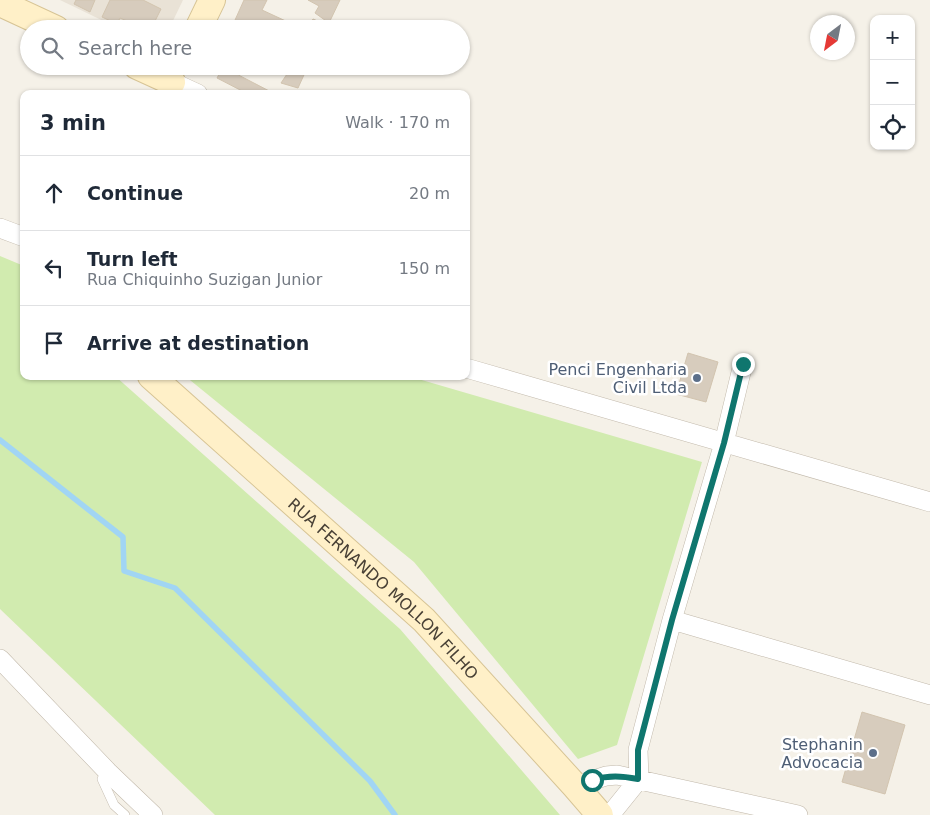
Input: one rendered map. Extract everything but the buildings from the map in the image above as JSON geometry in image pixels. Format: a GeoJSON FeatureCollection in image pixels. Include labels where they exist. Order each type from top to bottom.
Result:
{"type":"FeatureCollection","features":[{"type":"Feature","properties":{"kind":"street"},"geometry":{"type":"LineString","coordinates":[[202,20],[212,0]]}},
{"type":"Feature","properties":{"kind":"street"},"geometry":{"type":"LineString","coordinates":[[0,1],[38,20]]}},
{"type":"Feature","properties":{"kind":"street"},"geometry":{"type":"LineString","coordinates":[[159,75],[190,90]]}},
{"type":"Feature","properties":{"kind":"street"},"geometry":{"type":"LineString","coordinates":[[0,228],[20,236]]}},
{"type":"Feature","properties":{"kind":"street"},"geometry":{"type":"LineString","coordinates":[[610,815],[638,779],[638,750],[672,620],[724,443],[743,364]]}},
{"type":"Feature","properties":{"kind":"street"},"geometry":{"type":"LineString","coordinates":[[470,369],[930,502]]}},
{"type":"Feature","properties":{"kind":"street","name":"RUA FERNANDO MOLLON FILHO"},"geometry":{"type":"LineString","coordinates":[[155,380],[424,620],[576,786],[600,815]]}},
{"type":"Feature","properties":{"kind":"street"},"geometry":{"type":"LineString","coordinates":[[672,620],[930,695]]}},
{"type":"Feature","properties":{"kind":"street"},"geometry":{"type":"LineString","coordinates":[[0,659],[108,772],[153,815]]}},
{"type":"Feature","properties":{"kind":"street"},"geometry":{"type":"LineString","coordinates":[[576,786],[606,776],[617,775],[798,815]]}},
{"type":"Feature","properties":{"kind":"lane"},"geometry":{"type":"LineString","coordinates":[[108,772],[102,779],[114,804],[125,815]]}},
{"type":"Feature","properties":{"kind":"shaded area"},"geometry":{"type":"Polygon","coordinates":[[[60,0],[183,0],[173,20],[101,20],[60,0]]]}},
{"type":"Feature","properties":{"kind":"green space"},"geometry":{"type":"Polygon","coordinates":[[[0,256],[20,264],[20,380],[120,380],[400,629],[560,815],[215,815],[0,609],[0,256]]]}},
{"type":"Feature","properties":{"kind":"green space"},"geometry":{"type":"Polygon","coordinates":[[[190,380],[422,380],[702,462],[617,745],[578,759],[414,562],[190,380]]]}},
{"type":"Feature","properties":{"kind":"waterway"},"geometry":{"type":"LineString","coordinates":[[0,440],[123,537],[124,571],[175,588],[370,781],[395,815]]}},
{"type":"Feature","properties":{"kind":"place","name":"Penci Engenharia Civil Ltda"},"geometry":{"type":"Point","coordinates":[697,378]}},
{"type":"Feature","properties":{"kind":"place","name":"Stephanin Advocacia"},"geometry":{"type":"Point","coordinates":[873,753]}},
{"type":"Feature","properties":{"kind":"route"},"geometry":{"type":"LineString","coordinates":[[592,780],[617,775],[638,779],[638,750],[672,620],[724,443],[743,364]]}}]}
